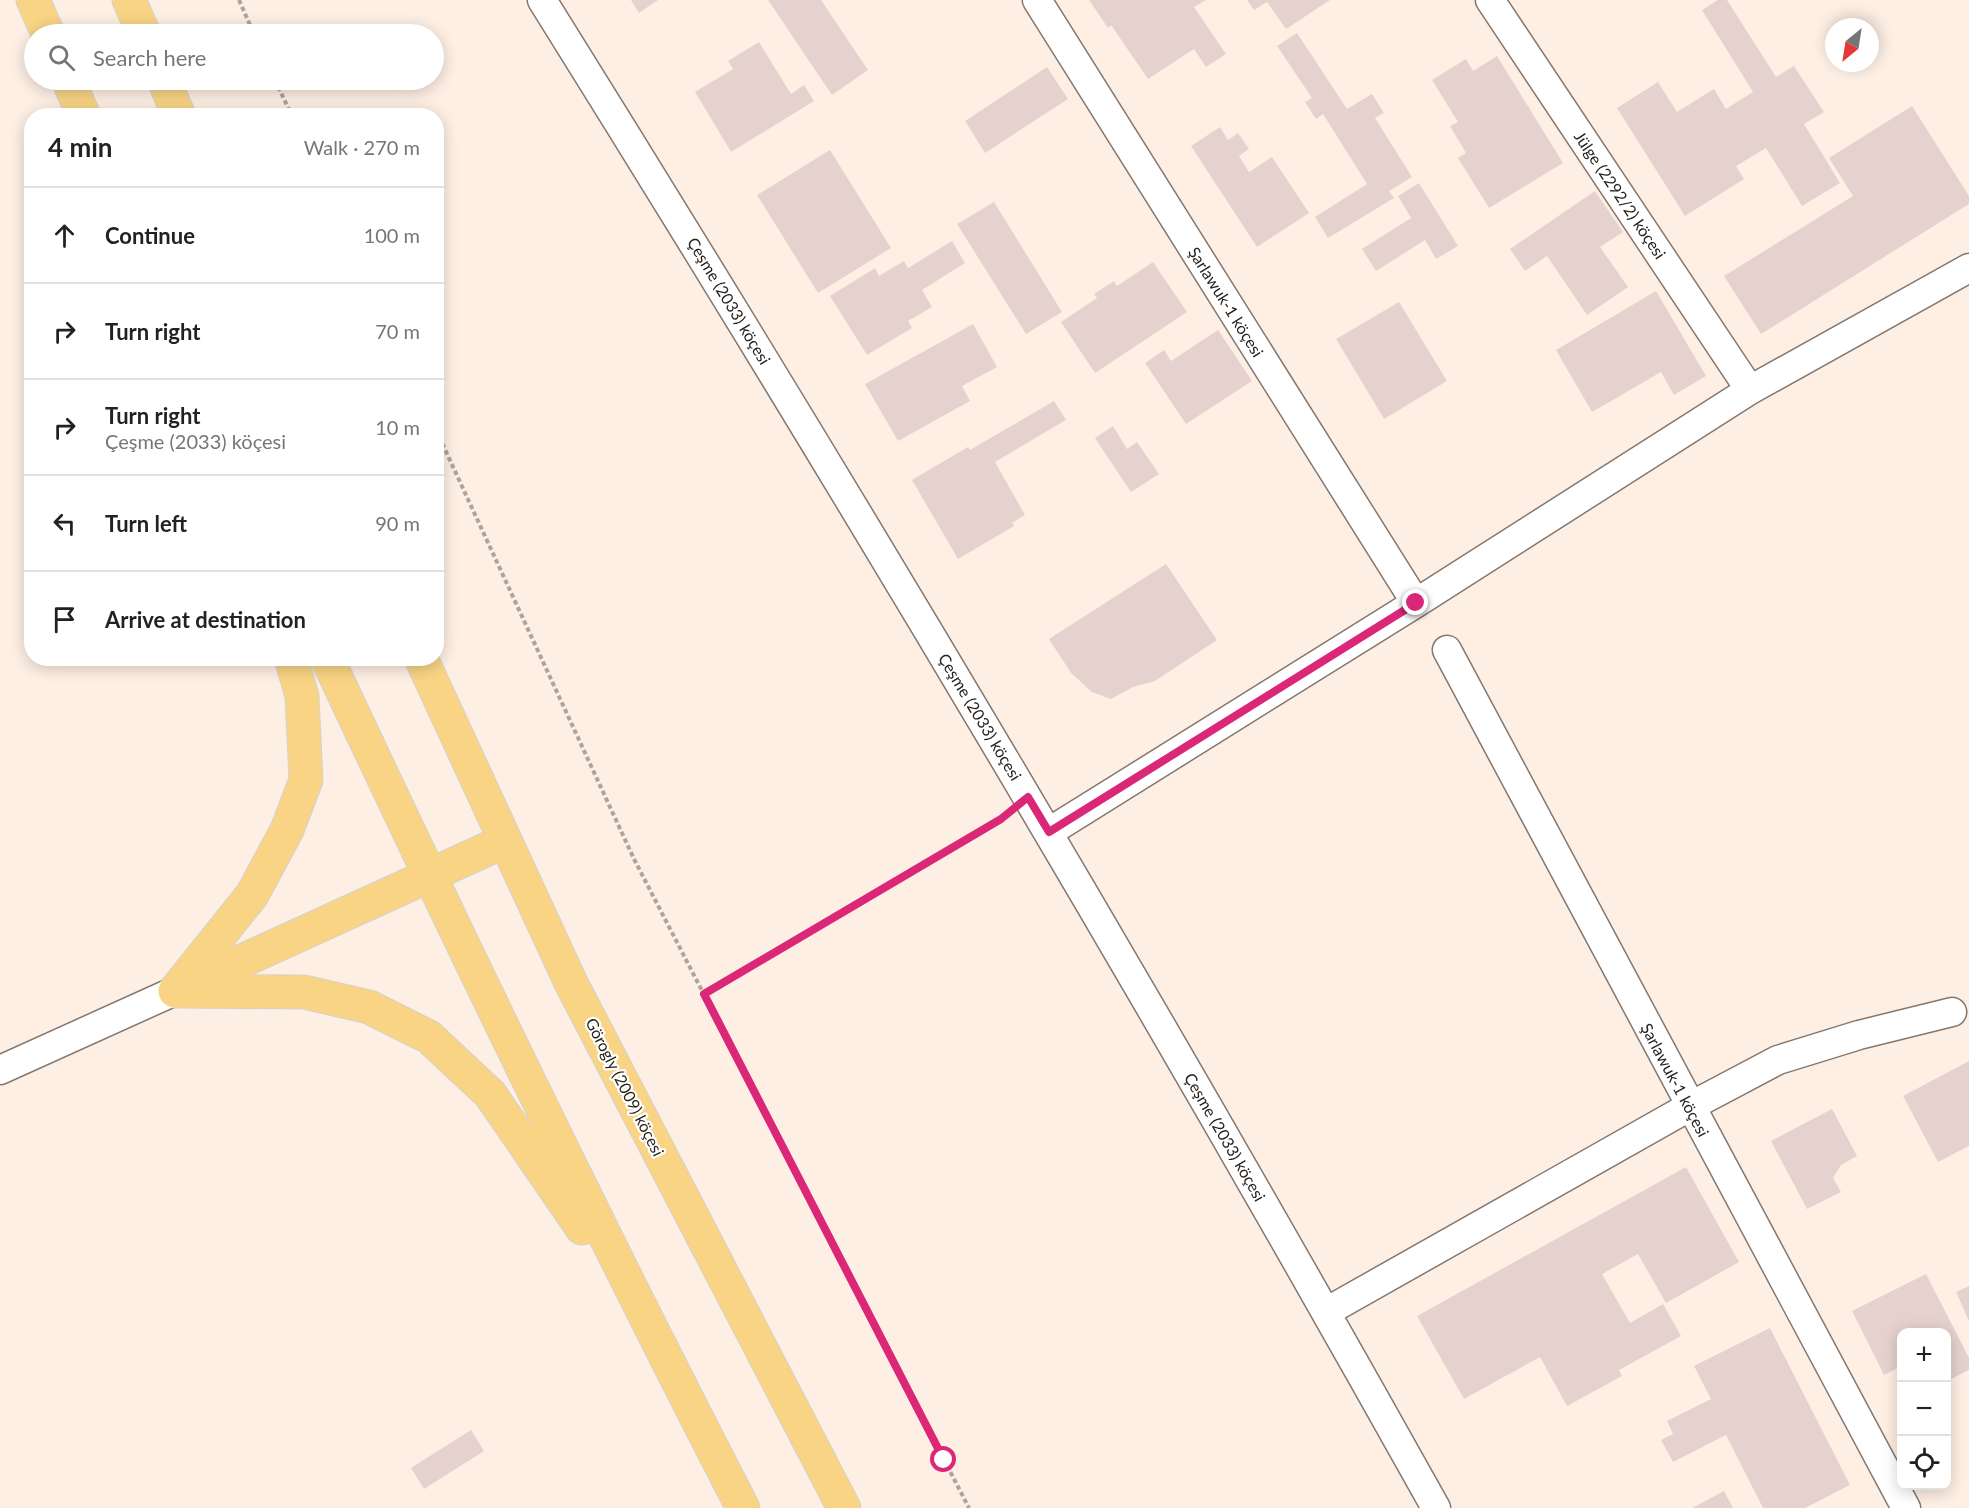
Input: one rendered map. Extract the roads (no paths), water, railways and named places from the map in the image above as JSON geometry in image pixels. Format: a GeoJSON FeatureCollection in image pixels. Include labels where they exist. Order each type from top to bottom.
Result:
{"type":"FeatureCollection","features":[{"type":"Feature","properties":{"kind":"main road"},"geometry":{"type":"LineString","coordinates":[[33,0],[44,24]]}},
{"type":"Feature","properties":{"kind":"main road"},"geometry":{"type":"LineString","coordinates":[[129,0],[140,24]]}},
{"type":"Feature","properties":{"kind":"main road"},"geometry":{"type":"LineString","coordinates":[[72,90],[80,108]]}},
{"type":"Feature","properties":{"kind":"main road"},"geometry":{"type":"LineString","coordinates":[[168,90],[176,108]]}},
{"type":"Feature","properties":{"kind":"main road"},"geometry":{"type":"LineString","coordinates":[[175,991],[252,895],[287,830],[306,780],[302,696],[293,666]]}},
{"type":"Feature","properties":{"kind":"main road"},"geometry":{"type":"LineString","coordinates":[[331,666],[429,878],[648,1325],[743,1508]]}},
{"type":"Feature","properties":{"kind":"main road","name":"Görogly (2009) köçesi"},"geometry":{"type":"LineString","coordinates":[[425,666],[572,983],[844,1508]]}},
{"type":"Feature","properties":{"kind":"main road"},"geometry":{"type":"LineString","coordinates":[[175,991],[429,878],[506,841]]}},
{"type":"Feature","properties":{"kind":"main road"},"geometry":{"type":"LineString","coordinates":[[175,991],[304,992],[369,1007],[429,1037],[490,1094],[648,1325]]}},
{"type":"Feature","properties":{"kind":"street","name":"Çeşme (2033) köçesi"},"geometry":{"type":"LineString","coordinates":[[542,0],[723,290],[1049,832],[1326,1312],[1436,1508]]}},
{"type":"Feature","properties":{"kind":"street","name":"Şarlawuk-1 köçesi"},"geometry":{"type":"LineString","coordinates":[[1037,0],[1416,603]]}},
{"type":"Feature","properties":{"kind":"street","name":"Jülge (2292/2) köçesi"},"geometry":{"type":"LineString","coordinates":[[1490,0],[1750,390]]}},
{"type":"Feature","properties":{"kind":"street"},"geometry":{"type":"LineString","coordinates":[[1049,832],[1416,603],[1750,390],[1969,268]]}},
{"type":"Feature","properties":{"kind":"street","name":"Şarlawuk-1 köçesi"},"geometry":{"type":"LineString","coordinates":[[1447,650],[1689,1107],[1906,1508]]}},
{"type":"Feature","properties":{"kind":"street"},"geometry":{"type":"LineString","coordinates":[[0,1070],[175,991]]}},
{"type":"Feature","properties":{"kind":"street"},"geometry":{"type":"LineString","coordinates":[[1326,1312],[1689,1107],[1778,1060],[1859,1035],[1952,1012]]}}]}
